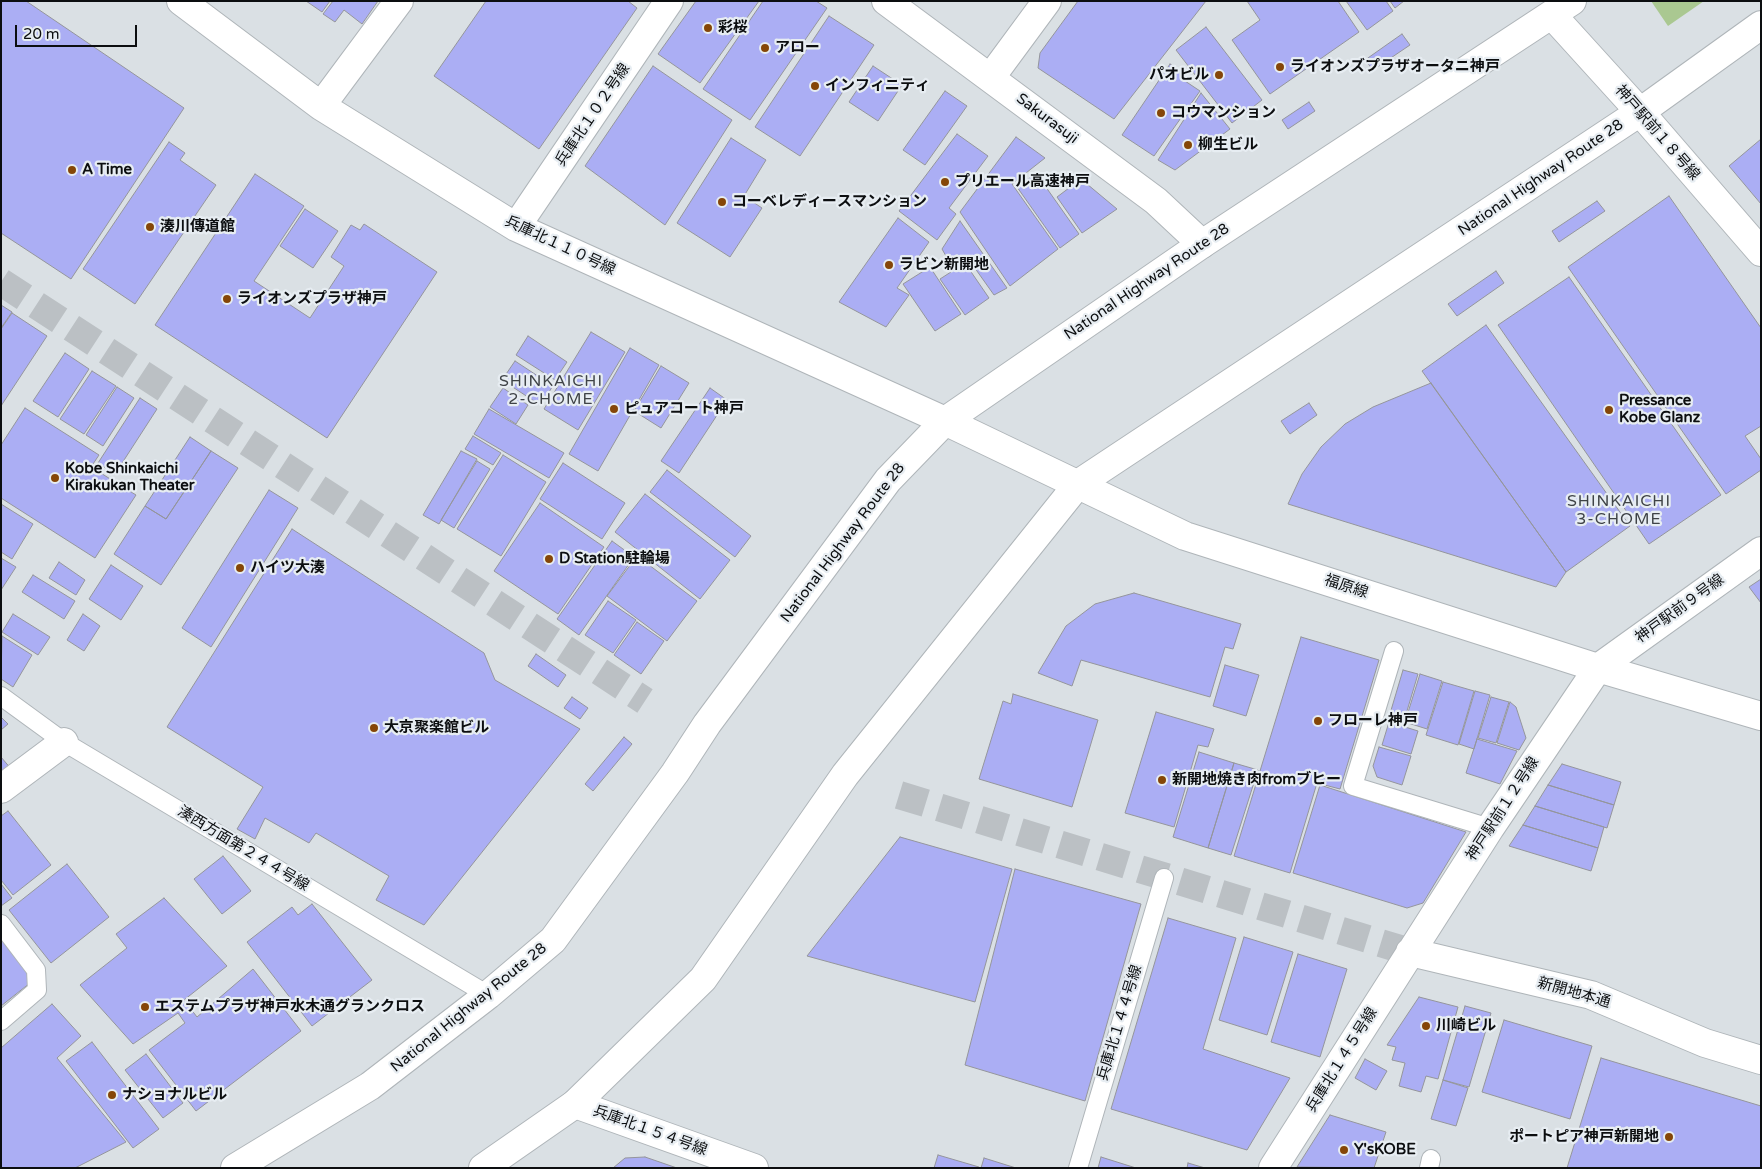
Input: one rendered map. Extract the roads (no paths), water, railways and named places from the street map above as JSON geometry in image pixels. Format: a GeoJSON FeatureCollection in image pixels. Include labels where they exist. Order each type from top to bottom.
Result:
{"type":"FeatureCollection","features":[{"type":"Feature","properties":{"kind":"main road","name":"兵庫北１１０号線"},"geometry":{"type":"LineString","coordinates":[[181,1],[321,106],[516,227],[945,421]]}},
{"type":"Feature","properties":{"kind":"main road"},"geometry":{"type":"LineString","coordinates":[[321,106],[399,1]]}},
{"type":"Feature","properties":{"kind":"main road","name":"兵庫北１０２号線"},"geometry":{"type":"LineString","coordinates":[[516,227],[669,1]]}},
{"type":"Feature","properties":{"kind":"main road","name":"Sakurasuji"},"geometry":{"type":"LineString","coordinates":[[886,1],[1156,201],[1202,244]]}},
{"type":"Feature","properties":{"kind":"main road"},"geometry":{"type":"LineString","coordinates":[[991,77],[1047,1]]}},
{"type":"Feature","properties":{"kind":"main road","name":"神戸駅前１８号線"},"geometry":{"type":"LineString","coordinates":[[1554,6],[1640,112],[1761,252]]}},
{"type":"Feature","properties":{"kind":"main road","name":"National Highway Route 28"},"geometry":{"type":"LineString","coordinates":[[236,1168],[370,1086],[488,995],[553,940],[676,772],[707,724],[888,480],[945,421],[1202,244],[1554,6]]}},
{"type":"Feature","properties":{"kind":"main road","name":"National Highway Route 28"},"geometry":{"type":"LineString","coordinates":[[483,1168],[575,1104],[703,980],[845,775],[1078,484],[1640,112],[1761,24]]}},
{"type":"Feature","properties":{"kind":"main road","name":"福原線"},"geometry":{"type":"LineString","coordinates":[[945,421],[1185,536],[1598,668],[1761,716]]}},
{"type":"Feature","properties":{"kind":"main road","name":"神戸駅前９号線"},"geometry":{"type":"LineString","coordinates":[[1598,668],[1761,551]]}},
{"type":"Feature","properties":{"kind":"main road","name":"神戸駅前１２号線"},"geometry":{"type":"LineString","coordinates":[[1410,952],[1490,828],[1598,668]]}},
{"type":"Feature","properties":{"kind":"main road"},"geometry":{"type":"LineString","coordinates":[[1,789],[64,742]]}},
{"type":"Feature","properties":{"kind":"main road","name":"新開地本通"},"geometry":{"type":"LineString","coordinates":[[1410,952],[1591,995],[1705,1043],[1761,1060]]}},
{"type":"Feature","properties":{"kind":"main road","name":"兵庫北１４５号線"},"geometry":{"type":"LineString","coordinates":[[1273,1168],[1410,952]]}},
{"type":"Feature","properties":{"kind":"main road","name":"兵庫北１５４号線"},"geometry":{"type":"LineString","coordinates":[[575,1104],[754,1168]]}},
{"type":"Feature","properties":{"kind":"lane"},"geometry":{"type":"LineString","coordinates":[[1394,651],[1353,786],[1490,828]]}},
{"type":"Feature","properties":{"kind":"lane","name":"湊西方面第２４４号線"},"geometry":{"type":"LineString","coordinates":[[1,696],[64,742],[488,995]]}},
{"type":"Feature","properties":{"kind":"lane","name":"兵庫北１４４号線"},"geometry":{"type":"LineString","coordinates":[[1078,1168],[1164,878]]}},
{"type":"Feature","properties":{"kind":"lane"},"geometry":{"type":"LineString","coordinates":[[1,924],[36,970],[37,990],[1,1021]]}},
{"type":"Feature","properties":{"kind":"tunnel"},"geometry":{"type":"LineString","coordinates":[[1,282],[645,701]]}},
{"type":"Feature","properties":{"kind":"tunnel"},"geometry":{"type":"LineString","coordinates":[[899,795],[1410,952]]}},
{"type":"Feature","properties":{"kind":"place","name":"彩桜"},"geometry":{"type":"Point","coordinates":[708,28]}},
{"type":"Feature","properties":{"kind":"place","name":"アロー"},"geometry":{"type":"Point","coordinates":[765,48]}},
{"type":"Feature","properties":{"kind":"place","name":"ライオンズプラザオータニ神戸"},"geometry":{"type":"Point","coordinates":[1280,67]}},
{"type":"Feature","properties":{"kind":"place","name":"パオビル"},"geometry":{"type":"Point","coordinates":[1219,75]}},
{"type":"Feature","properties":{"kind":"place","name":"インフィニティ"},"geometry":{"type":"Point","coordinates":[815,86]}},
{"type":"Feature","properties":{"kind":"place","name":"コウマンション"},"geometry":{"type":"Point","coordinates":[1161,113]}},
{"type":"Feature","properties":{"kind":"place","name":"柳生ビル"},"geometry":{"type":"Point","coordinates":[1188,145]}},
{"type":"Feature","properties":{"kind":"place","name":"A Time"},"geometry":{"type":"Point","coordinates":[72,170]}},
{"type":"Feature","properties":{"kind":"place","name":"プリエール高速神戸"},"geometry":{"type":"Point","coordinates":[945,182]}},
{"type":"Feature","properties":{"kind":"place","name":"コーベレディースマンション"},"geometry":{"type":"Point","coordinates":[722,202]}},
{"type":"Feature","properties":{"kind":"place","name":"湊川傳道館"},"geometry":{"type":"Point","coordinates":[150,227]}},
{"type":"Feature","properties":{"kind":"place","name":"ラビン新開地"},"geometry":{"type":"Point","coordinates":[889,265]}},
{"type":"Feature","properties":{"kind":"place","name":"ライオンズプラザ神戸"},"geometry":{"type":"Point","coordinates":[227,299]}},
{"type":"Feature","properties":{"kind":"place","name":"ピュアコート神戸"},"geometry":{"type":"Point","coordinates":[614,409]}},
{"type":"Feature","properties":{"kind":"place","name":"Pressance Kobe Glanz"},"geometry":{"type":"Point","coordinates":[1609,410]}},
{"type":"Feature","properties":{"kind":"place","name":"Kobe Shinkaichi Kirakukan Theater"},"geometry":{"type":"Point","coordinates":[55,478]}},
{"type":"Feature","properties":{"kind":"place","name":"D Station駐輪場"},"geometry":{"type":"Point","coordinates":[549,559]}},
{"type":"Feature","properties":{"kind":"place","name":"ハイツ大湊"},"geometry":{"type":"Point","coordinates":[240,568]}},
{"type":"Feature","properties":{"kind":"place","name":"フローレ神戸"},"geometry":{"type":"Point","coordinates":[1318,721]}},
{"type":"Feature","properties":{"kind":"place","name":"大京聚楽館ビル"},"geometry":{"type":"Point","coordinates":[374,728]}},
{"type":"Feature","properties":{"kind":"place","name":"新開地焼き肉fromブヒー"},"geometry":{"type":"Point","coordinates":[1162,780]}},
{"type":"Feature","properties":{"kind":"place","name":"エステムプラザ神戸水木通グランクロス"},"geometry":{"type":"Point","coordinates":[145,1007]}},
{"type":"Feature","properties":{"kind":"place","name":"川崎ビル"},"geometry":{"type":"Point","coordinates":[1426,1026]}},
{"type":"Feature","properties":{"kind":"place","name":"ナショナルビル"},"geometry":{"type":"Point","coordinates":[112,1095]}},
{"type":"Feature","properties":{"kind":"place","name":"ポートピア神戸新開地"},"geometry":{"type":"Point","coordinates":[1669,1137]}},
{"type":"Feature","properties":{"kind":"place","name":"Y'sKOBE"},"geometry":{"type":"Point","coordinates":[1344,1150]}},
{"type":"Feature","properties":{"kind":"district","name":"SHINKAICHI 2-CHOME"},"geometry":{"type":"Point","coordinates":[551,391]}},
{"type":"Feature","properties":{"kind":"district","name":"SHINKAICHI 3-CHOME"},"geometry":{"type":"Point","coordinates":[1619,511]}}]}
